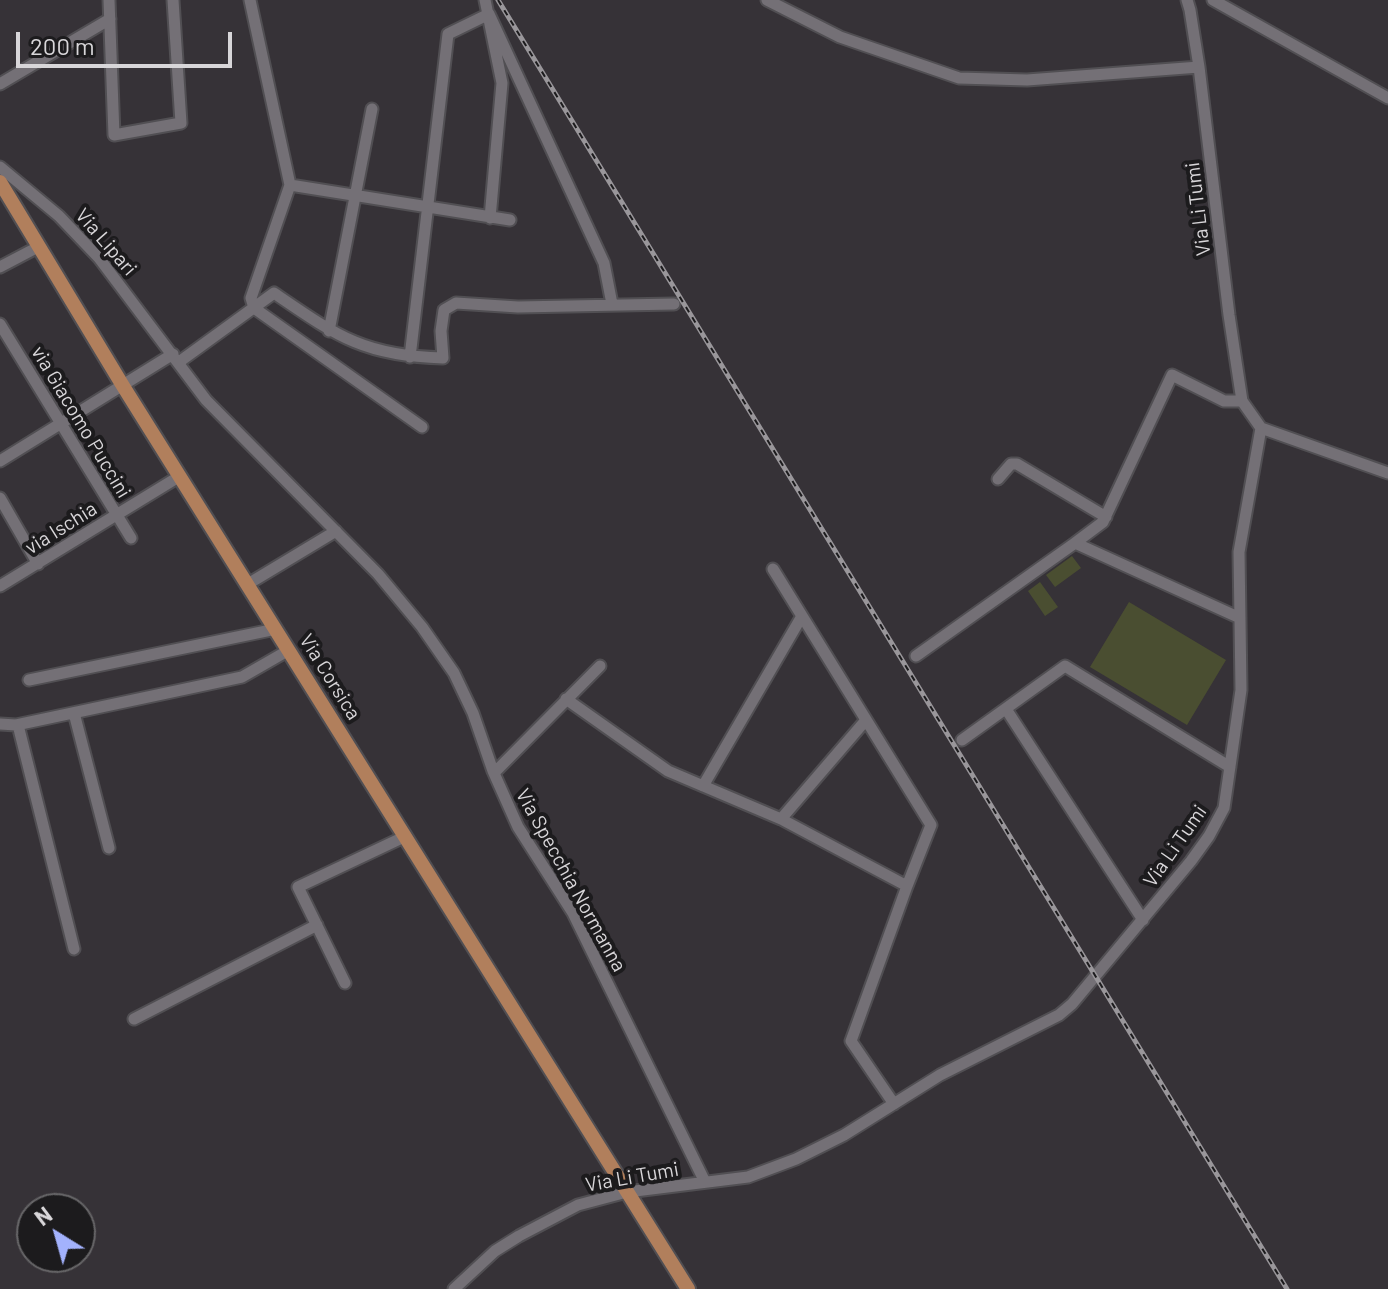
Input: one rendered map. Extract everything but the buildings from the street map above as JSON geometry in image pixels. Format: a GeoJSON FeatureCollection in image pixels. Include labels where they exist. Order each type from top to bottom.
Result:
{"type":"FeatureCollection","features":[{"type":"Feature","properties":{"kind":"main road","name":"Via Corsica"},"geometry":{"type":"LineString","coordinates":[[0,182],[123,386],[688,1289]]}},
{"type":"Feature","properties":{"kind":"street"},"geometry":{"type":"LineString","coordinates":[[109,0],[114,135],[181,123],[173,0]]}},
{"type":"Feature","properties":{"kind":"street"},"geometry":{"type":"LineString","coordinates":[[250,0],[290,185],[251,298],[254,308],[422,427]]}},
{"type":"Feature","properties":{"kind":"street"},"geometry":{"type":"LineString","coordinates":[[485,0],[502,83],[490,218]]}},
{"type":"Feature","properties":{"kind":"street"},"geometry":{"type":"LineString","coordinates":[[767,0],[840,37],[959,78],[1027,80],[1199,67]]}},
{"type":"Feature","properties":{"kind":"street","name":"Via Li Tumi"},"geometry":{"type":"LineString","coordinates":[[454,1289],[485,1260],[519,1236],[578,1205],[627,1192],[748,1177],[774,1169],[844,1135],[940,1075],[1059,1015],[1095,978],[1209,836],[1224,808],[1241,690],[1239,552],[1261,428],[1242,401],[1199,67],[1187,0]]}},
{"type":"Feature","properties":{"kind":"street"},"geometry":{"type":"LineString","coordinates":[[1213,0],[1388,98]]}},
{"type":"Feature","properties":{"kind":"street"},"geometry":{"type":"LineString","coordinates":[[489,14],[604,263],[612,304]]}},
{"type":"Feature","properties":{"kind":"street"},"geometry":{"type":"LineString","coordinates":[[410,357],[448,34],[489,14]]}},
{"type":"Feature","properties":{"kind":"street"},"geometry":{"type":"LineString","coordinates":[[0,84],[110,19]]}},
{"type":"Feature","properties":{"kind":"street"},"geometry":{"type":"LineString","coordinates":[[501,92],[515,68]]}},
{"type":"Feature","properties":{"kind":"street"},"geometry":{"type":"LineString","coordinates":[[329,331],[372,109]]}},
{"type":"Feature","properties":{"kind":"street","name":"Via Lipari"},"geometry":{"type":"LineString","coordinates":[[0,167],[59,216],[99,258],[176,358]]}},
{"type":"Feature","properties":{"kind":"street"},"geometry":{"type":"LineString","coordinates":[[290,185],[510,220]]}},
{"type":"Feature","properties":{"kind":"street"},"geometry":{"type":"LineString","coordinates":[[0,267],[38,247]]}},
{"type":"Feature","properties":{"kind":"street"},"geometry":{"type":"LineString","coordinates":[[0,461],[123,386],[176,358],[274,293],[329,331],[365,348],[410,357],[443,358],[441,331],[444,310],[456,303],[518,307],[674,304]]}},
{"type":"Feature","properties":{"kind":"street","name":"via Giacomo Puccini"},"geometry":{"type":"LineString","coordinates":[[0,324],[131,538]]}},
{"type":"Feature","properties":{"kind":"street","name":"Via Specchia Normanna"},"geometry":{"type":"LineString","coordinates":[[176,358],[206,400],[387,585],[422,627],[454,673],[518,827],[573,913],[705,1182]]}},
{"type":"Feature","properties":{"kind":"street"},"geometry":{"type":"LineString","coordinates":[[916,656],[1103,522],[1172,375],[1224,401],[1242,401]]}},
{"type":"Feature","properties":{"kind":"street"},"geometry":{"type":"LineString","coordinates":[[1261,428],[1388,473]]}},
{"type":"Feature","properties":{"kind":"street"},"geometry":{"type":"LineString","coordinates":[[998,479],[1011,464],[1017,464],[1106,517]]}},
{"type":"Feature","properties":{"kind":"street","name":"via Ischia"},"geometry":{"type":"LineString","coordinates":[[0,586],[180,476]]}},
{"type":"Feature","properties":{"kind":"street"},"geometry":{"type":"LineString","coordinates":[[0,498],[38,564]]}},
{"type":"Feature","properties":{"kind":"street"},"geometry":{"type":"LineString","coordinates":[[248,584],[336,531]]}},
{"type":"Feature","properties":{"kind":"street"},"geometry":{"type":"LineString","coordinates":[[1075,543],[1240,618]]}},
{"type":"Feature","properties":{"kind":"street"},"geometry":{"type":"LineString","coordinates":[[773,569],[931,825],[851,1041],[894,1104]]}},
{"type":"Feature","properties":{"kind":"street"},"geometry":{"type":"LineString","coordinates":[[703,786],[802,616]]}},
{"type":"Feature","properties":{"kind":"street"},"geometry":{"type":"LineString","coordinates":[[29,680],[276,629]]}},
{"type":"Feature","properties":{"kind":"street"},"geometry":{"type":"LineString","coordinates":[[0,724],[18,725],[242,677],[289,650]]}},
{"type":"Feature","properties":{"kind":"street"},"geometry":{"type":"LineString","coordinates":[[494,773],[600,666]]}},
{"type":"Feature","properties":{"kind":"street"},"geometry":{"type":"LineString","coordinates":[[962,740],[1065,666],[1230,767]]}},
{"type":"Feature","properties":{"kind":"street"},"geometry":{"type":"LineString","coordinates":[[566,699],[668,771],[781,819],[907,886]]}},
{"type":"Feature","properties":{"kind":"street"},"geometry":{"type":"LineString","coordinates":[[1006,709],[1143,920]]}},
{"type":"Feature","properties":{"kind":"street"},"geometry":{"type":"LineString","coordinates":[[74,713],[109,848]]}},
{"type":"Feature","properties":{"kind":"street"},"geometry":{"type":"LineString","coordinates":[[781,819],[866,720]]}},
{"type":"Feature","properties":{"kind":"street"},"geometry":{"type":"LineString","coordinates":[[18,725],[74,949]]}},
{"type":"Feature","properties":{"kind":"street"},"geometry":{"type":"LineString","coordinates":[[345,983],[298,887],[406,836]]}},
{"type":"Feature","properties":{"kind":"street"},"geometry":{"type":"LineString","coordinates":[[134,1019],[317,925]]}},
{"type":"Feature","properties":{"kind":"green space"},"geometry":{"type":"Polygon","coordinates":[[[1072,556],[1081,568],[1055,587],[1046,575],[1072,556]]]}},
{"type":"Feature","properties":{"kind":"green space"},"geometry":{"type":"Polygon","coordinates":[[[1040,582],[1058,607],[1045,616],[1028,591],[1040,582]]]}},
{"type":"Feature","properties":{"kind":"green space"},"geometry":{"type":"Polygon","coordinates":[[[1129,602],[1226,660],[1187,725],[1090,667],[1129,602]]]}},
{"type":"Feature","properties":{"kind":"railway"},"geometry":{"type":"LineString","coordinates":[[498,0],[1287,1289]]}}]}
